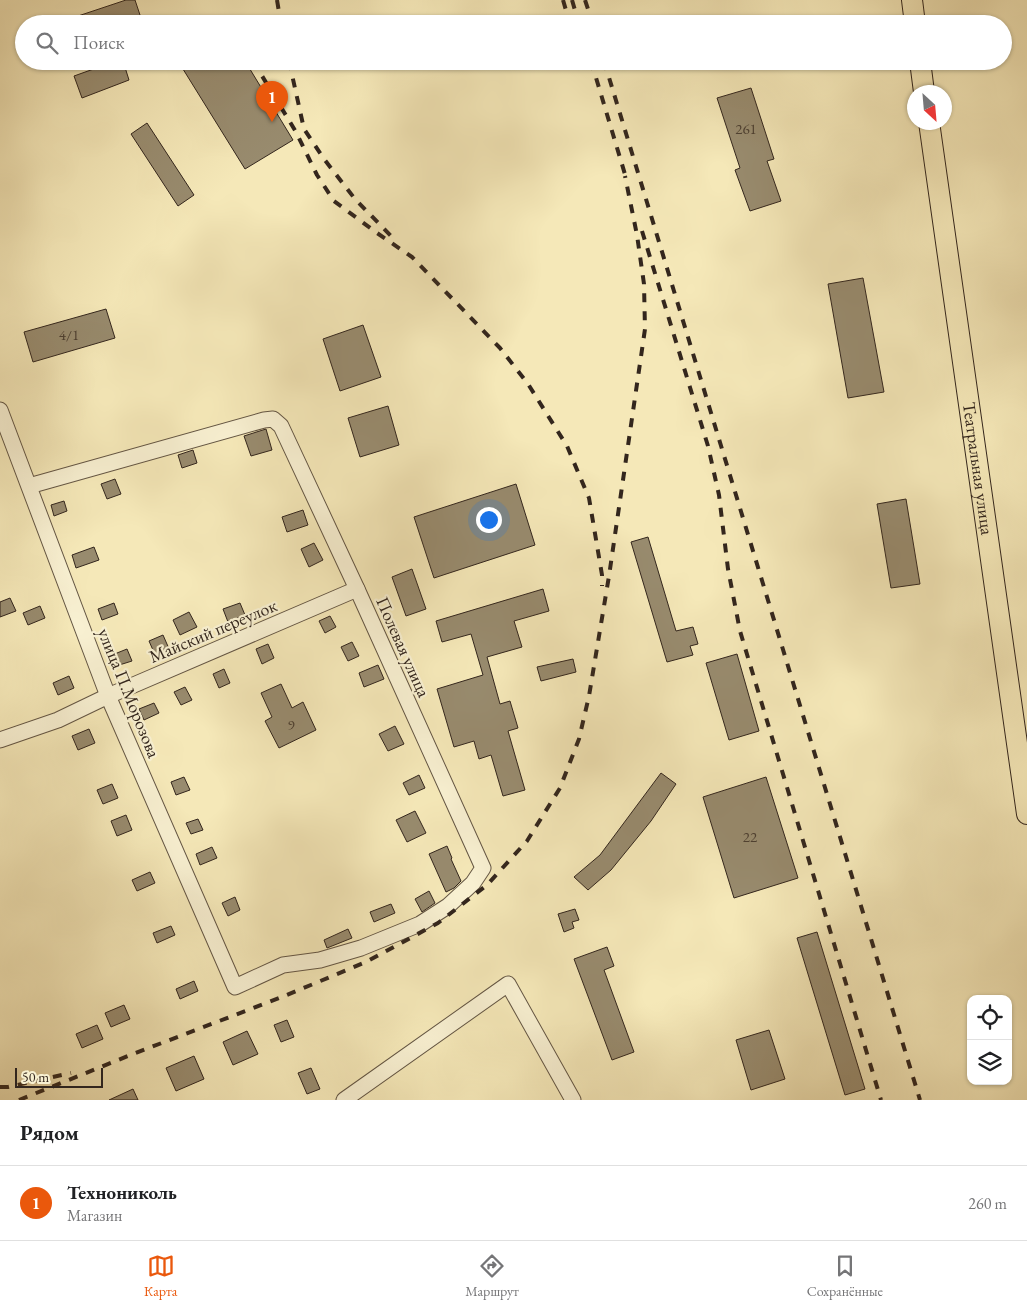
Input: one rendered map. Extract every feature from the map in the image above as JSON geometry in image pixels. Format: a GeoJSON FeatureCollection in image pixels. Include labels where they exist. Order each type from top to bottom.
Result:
{"type":"FeatureCollection","features":[{"type":"Feature","properties":{"kind":"main road"},"geometry":{"type":"LineString","coordinates":[[912,0],[914,15]]}},
{"type":"Feature","properties":{"kind":"main road"},"geometry":{"type":"LineString","coordinates":[[921,70],[923,85]]}},
{"type":"Feature","properties":{"kind":"main road","name":"Театральная улица"},"geometry":{"type":"LineString","coordinates":[[930,130],[1027,814]]}},
{"type":"Feature","properties":{"kind":"street","name":"улица П.Морозова"},"geometry":{"type":"LineString","coordinates":[[0,410],[6,445],[29,486],[108,696],[234,987]]}},
{"type":"Feature","properties":{"kind":"street","name":"Полевая улица"},"geometry":{"type":"LineString","coordinates":[[29,486],[264,420],[274,419],[281,426],[357,589],[482,868],[473,883],[448,906],[420,924],[361,948],[320,960],[283,965],[234,987]]}},
{"type":"Feature","properties":{"kind":"street","name":"Майский переулок"},"geometry":{"type":"LineString","coordinates":[[0,740],[58,720],[108,696],[357,589]]}},
{"type":"Feature","properties":{"kind":"street"},"geometry":{"type":"LineString","coordinates":[[344,1100],[508,984],[573,1100]]}},
{"type":"Feature","properties":{"kind":"building"},"geometry":{"type":"Polygon","coordinates":[[[126,0],[135,0],[140,15],[81,15],[126,0]]]}},
{"type":"Feature","properties":{"kind":"building"},"geometry":{"type":"Polygon","coordinates":[[[91,70],[126,70],[129,80],[82,98],[74,76],[91,70]]]}},
{"type":"Feature","properties":{"kind":"building"},"geometry":{"type":"Polygon","coordinates":[[[184,70],[250,70],[293,140],[245,169],[184,70]]]}},
{"type":"Feature","properties":{"kind":"building"},"geometry":{"type":"Polygon","coordinates":[[[751,88],[774,159],[767,161],[781,201],[750,211],[735,170],[740,168],[717,98],[751,88]]]}},
{"type":"Feature","properties":{"kind":"building"},"geometry":{"type":"Polygon","coordinates":[[[147,123],[194,195],[178,206],[131,134],[147,123]]]}},
{"type":"Feature","properties":{"kind":"building"},"geometry":{"type":"Polygon","coordinates":[[[863,278],[884,392],[848,398],[828,284],[863,278]]]}},
{"type":"Feature","properties":{"kind":"building"},"geometry":{"type":"Polygon","coordinates":[[[106,309],[115,338],[33,362],[24,332],[106,309]]]}},
{"type":"Feature","properties":{"kind":"building"},"geometry":{"type":"Polygon","coordinates":[[[363,325],[381,377],[340,391],[323,339],[363,325]]]}},
{"type":"Feature","properties":{"kind":"building"},"geometry":{"type":"Polygon","coordinates":[[[388,406],[399,445],[360,457],[348,418],[388,406]]]}},
{"type":"Feature","properties":{"kind":"building"},"geometry":{"type":"Polygon","coordinates":[[[266,429],[272,450],[251,456],[244,436],[266,429]]]}},
{"type":"Feature","properties":{"kind":"building"},"geometry":{"type":"Polygon","coordinates":[[[193,450],[197,463],[182,468],[178,455],[193,450]]]}},
{"type":"Feature","properties":{"kind":"building"},"geometry":{"type":"Polygon","coordinates":[[[115,479],[121,494],[107,499],[101,484],[115,479]]]}},
{"type":"Feature","properties":{"kind":"building"},"geometry":{"type":"Polygon","coordinates":[[[516,484],[535,545],[434,578],[414,517],[516,484]]]}},
{"type":"Feature","properties":{"kind":"building"},"geometry":{"type":"Polygon","coordinates":[[[906,499],[920,584],[891,588],[877,504],[906,499]]]}},
{"type":"Feature","properties":{"kind":"building"},"geometry":{"type":"Polygon","coordinates":[[[64,501],[67,511],[54,516],[51,505],[64,501]]]}},
{"type":"Feature","properties":{"kind":"building"},"geometry":{"type":"Polygon","coordinates":[[[303,510],[308,525],[287,532],[282,517],[303,510]]]}},
{"type":"Feature","properties":{"kind":"building"},"geometry":{"type":"Polygon","coordinates":[[[648,537],[676,631],[693,627],[698,644],[690,646],[693,655],[667,662],[631,542],[648,537]]]}},
{"type":"Feature","properties":{"kind":"building"},"geometry":{"type":"Polygon","coordinates":[[[314,543],[323,560],[309,567],[301,549],[314,543]]]}},
{"type":"Feature","properties":{"kind":"building"},"geometry":{"type":"Polygon","coordinates":[[[94,547],[99,560],[76,568],[72,555],[94,547]]]}},
{"type":"Feature","properties":{"kind":"building"},"geometry":{"type":"Polygon","coordinates":[[[412,569],[426,609],[406,616],[392,577],[412,569]]]}},
{"type":"Feature","properties":{"kind":"building"},"geometry":{"type":"Polygon","coordinates":[[[543,589],[549,611],[514,621],[522,647],[487,657],[500,704],[510,701],[518,728],[508,731],[525,790],[503,796],[491,755],[479,759],[474,741],[454,747],[437,689],[483,675],[471,634],[442,642],[436,621],[543,589]]]}},
{"type":"Feature","properties":{"kind":"building"},"geometry":{"type":"Polygon","coordinates":[[[10,598],[16,611],[0,617],[0,602],[10,598]]]}},
{"type":"Feature","properties":{"kind":"building"},"geometry":{"type":"Polygon","coordinates":[[[114,603],[118,614],[102,620],[98,609],[114,603]]]}},
{"type":"Feature","properties":{"kind":"building"},"geometry":{"type":"Polygon","coordinates":[[[240,603],[245,615],[228,622],[223,609],[240,603]]]}},
{"type":"Feature","properties":{"kind":"building"},"geometry":{"type":"Polygon","coordinates":[[[40,606],[45,618],[28,625],[23,613],[40,606]]]}},
{"type":"Feature","properties":{"kind":"building"},"geometry":{"type":"Polygon","coordinates":[[[189,612],[197,627],[180,635],[173,620],[189,612]]]}},
{"type":"Feature","properties":{"kind":"building"},"geometry":{"type":"Polygon","coordinates":[[[330,616],[336,627],[325,633],[319,621],[330,616]]]}},
{"type":"Feature","properties":{"kind":"building"},"geometry":{"type":"Polygon","coordinates":[[[163,635],[170,651],[156,657],[149,641],[163,635]]]}},
{"type":"Feature","properties":{"kind":"building"},"geometry":{"type":"Polygon","coordinates":[[[352,642],[359,656],[348,661],[341,647],[352,642]]]}},
{"type":"Feature","properties":{"kind":"building"},"geometry":{"type":"Polygon","coordinates":[[[268,644],[274,658],[262,664],[256,649],[268,644]]]}},
{"type":"Feature","properties":{"kind":"building"},"geometry":{"type":"Polygon","coordinates":[[[127,649],[132,661],[116,666],[112,655],[127,649]]]}},
{"type":"Feature","properties":{"kind":"building"},"geometry":{"type":"Polygon","coordinates":[[[737,654],[759,731],[729,740],[706,663],[737,654]]]}},
{"type":"Feature","properties":{"kind":"building"},"geometry":{"type":"Polygon","coordinates":[[[573,659],[576,672],[541,681],[537,667],[573,659]]]}},
{"type":"Feature","properties":{"kind":"building"},"geometry":{"type":"Polygon","coordinates":[[[378,665],[384,679],[364,687],[359,673],[378,665]]]}},
{"type":"Feature","properties":{"kind":"building"},"geometry":{"type":"Polygon","coordinates":[[[224,669],[230,683],[219,688],[213,674],[224,669]]]}},
{"type":"Feature","properties":{"kind":"building"},"geometry":{"type":"Polygon","coordinates":[[[69,676],[74,688],[58,695],[53,683],[69,676]]]}},
{"type":"Feature","properties":{"kind":"building"},"geometry":{"type":"Polygon","coordinates":[[[281,684],[292,708],[303,702],[316,730],[279,748],[265,721],[272,717],[261,693],[281,684]]]}},
{"type":"Feature","properties":{"kind":"building"},"geometry":{"type":"Polygon","coordinates":[[[185,687],[192,700],[181,705],[174,692],[185,687]]]}},
{"type":"Feature","properties":{"kind":"building"},"geometry":{"type":"Polygon","coordinates":[[[154,703],[159,713],[144,720],[139,709],[154,703]]]}},
{"type":"Feature","properties":{"kind":"building"},"geometry":{"type":"Polygon","coordinates":[[[395,726],[404,744],[388,751],[379,734],[395,726]]]}},
{"type":"Feature","properties":{"kind":"building"},"geometry":{"type":"Polygon","coordinates":[[[89,729],[95,743],[78,750],[72,736],[89,729]]]}},
{"type":"Feature","properties":{"kind":"building"},"geometry":{"type":"Polygon","coordinates":[[[661,773],[676,784],[651,821],[611,870],[588,890],[574,877],[600,855],[661,773]]]}},
{"type":"Feature","properties":{"kind":"building"},"geometry":{"type":"Polygon","coordinates":[[[419,775],[425,788],[409,795],[403,783],[419,775]]]}},
{"type":"Feature","properties":{"kind":"building"},"geometry":{"type":"Polygon","coordinates":[[[184,777],[190,790],[176,795],[171,782],[184,777]]]}},
{"type":"Feature","properties":{"kind":"building"},"geometry":{"type":"Polygon","coordinates":[[[766,777],[798,878],[734,898],[703,797],[766,777]]]}},
{"type":"Feature","properties":{"kind":"building"},"geometry":{"type":"Polygon","coordinates":[[[112,784],[118,798],[103,804],[97,790],[112,784]]]}},
{"type":"Feature","properties":{"kind":"building"},"geometry":{"type":"Polygon","coordinates":[[[415,811],[426,833],[407,842],[396,820],[415,811]]]}},
{"type":"Feature","properties":{"kind":"building"},"geometry":{"type":"Polygon","coordinates":[[[126,815],[132,830],[117,836],[111,821],[126,815]]]}},
{"type":"Feature","properties":{"kind":"building"},"geometry":{"type":"Polygon","coordinates":[[[198,819],[203,830],[191,834],[186,823],[198,819]]]}},
{"type":"Feature","properties":{"kind":"building"},"geometry":{"type":"Polygon","coordinates":[[[447,846],[461,881],[454,888],[446,892],[429,854],[447,846]]]}},
{"type":"Feature","properties":{"kind":"building"},"geometry":{"type":"Polygon","coordinates":[[[212,847],[217,858],[200,865],[196,854],[212,847]]]}},
{"type":"Feature","properties":{"kind":"building"},"geometry":{"type":"Polygon","coordinates":[[[150,872],[155,883],[137,891],[132,880],[150,872]]]}},
{"type":"Feature","properties":{"kind":"building"},"geometry":{"type":"Polygon","coordinates":[[[429,891],[435,903],[422,912],[415,899],[429,891]]]}},
{"type":"Feature","properties":{"kind":"building"},"geometry":{"type":"Polygon","coordinates":[[[235,897],[240,910],[228,916],[222,903],[235,897]]]}},
{"type":"Feature","properties":{"kind":"building"},"geometry":{"type":"Polygon","coordinates":[[[391,904],[395,913],[374,922],[370,912],[391,904]]]}},
{"type":"Feature","properties":{"kind":"building"},"geometry":{"type":"Polygon","coordinates":[[[575,909],[579,920],[572,922],[574,928],[564,932],[558,914],[575,909]]]}},
{"type":"Feature","properties":{"kind":"building"},"geometry":{"type":"Polygon","coordinates":[[[171,926],[175,935],[157,943],[153,933],[171,926]]]}},
{"type":"Feature","properties":{"kind":"building"},"geometry":{"type":"Polygon","coordinates":[[[348,929],[352,938],[327,948],[324,940],[348,929]]]}},
{"type":"Feature","properties":{"kind":"building"},"geometry":{"type":"Polygon","coordinates":[[[817,932],[865,1089],[845,1095],[797,938],[817,932]]]}},
{"type":"Feature","properties":{"kind":"building"},"geometry":{"type":"Polygon","coordinates":[[[607,947],[614,966],[604,970],[634,1052],[612,1060],[574,959],[607,947]]]}},
{"type":"Feature","properties":{"kind":"building"},"geometry":{"type":"Polygon","coordinates":[[[194,981],[198,991],[180,999],[176,989],[194,981]]]}},
{"type":"Feature","properties":{"kind":"building"},"geometry":{"type":"Polygon","coordinates":[[[124,1005],[130,1019],[111,1027],[105,1013],[124,1005]]]}},
{"type":"Feature","properties":{"kind":"building"},"geometry":{"type":"Polygon","coordinates":[[[287,1020],[294,1037],[281,1042],[274,1025],[287,1020]]]}},
{"type":"Feature","properties":{"kind":"building"},"geometry":{"type":"Polygon","coordinates":[[[97,1025],[103,1039],[82,1048],[76,1034],[97,1025]]]}},
{"type":"Feature","properties":{"kind":"building"},"geometry":{"type":"Polygon","coordinates":[[[769,1030],[785,1079],[751,1090],[736,1040],[769,1030]]]}},
{"type":"Feature","properties":{"kind":"building"},"geometry":{"type":"Polygon","coordinates":[[[247,1031],[258,1054],[233,1065],[223,1042],[247,1031]]]}},
{"type":"Feature","properties":{"kind":"building"},"geometry":{"type":"Polygon","coordinates":[[[194,1056],[204,1079],[176,1091],[166,1068],[194,1056]]]}},
{"type":"Feature","properties":{"kind":"building"},"geometry":{"type":"Polygon","coordinates":[[[311,1068],[320,1089],[307,1094],[298,1073],[311,1068]]]}},
{"type":"Feature","properties":{"kind":"building"},"geometry":{"type":"Polygon","coordinates":[[[133,1089],[138,1100],[109,1100],[133,1089]]]}},
{"type":"Feature","properties":{"kind":"railway"},"geometry":{"type":"LineString","coordinates":[[277,0],[280,15]]}},
{"type":"Feature","properties":{"kind":"railway"},"geometry":{"type":"LineString","coordinates":[[563,0],[567,15]]}},
{"type":"Feature","properties":{"kind":"railway"},"geometry":{"type":"LineString","coordinates":[[572,0],[576,15]]}},
{"type":"Feature","properties":{"kind":"railway"},"geometry":{"type":"LineString","coordinates":[[585,0],[590,15]]}},
{"type":"Feature","properties":{"kind":"railway"},"geometry":{"type":"LineString","coordinates":[[258,70],[296,132],[317,175],[334,201],[412,257],[500,348],[528,384],[567,446],[589,498],[602,575],[602,586]]}},
{"type":"Feature","properties":{"kind":"railway"},"geometry":{"type":"LineString","coordinates":[[291,70],[304,129],[324,159],[355,199],[394,239]]}},
{"type":"Feature","properties":{"kind":"railway"},"geometry":{"type":"LineString","coordinates":[[594,70],[627,181]]}},
{"type":"Feature","properties":{"kind":"railway"},"geometry":{"type":"LineString","coordinates":[[607,70],[920,1100]]}},
{"type":"Feature","properties":{"kind":"railway"},"geometry":{"type":"LineString","coordinates":[[19,1100],[366,962],[438,923],[487,885],[527,841],[560,788],[579,739],[589,696],[609,576],[645,329],[644,284],[637,235],[625,176]]}},
{"type":"Feature","properties":{"kind":"railway"},"geometry":{"type":"LineString","coordinates":[[642,231],[708,446],[719,495],[728,569],[740,631],[881,1100]]}},
{"type":"Feature","properties":{"kind":"railway"},"geometry":{"type":"LineString","coordinates":[[0,1087],[8,1087],[71,1073]]}},
{"type":"Feature","properties":{"kind":"place","name":"Технониколь"},"geometry":{"type":"Point","coordinates":[272,122]}}]}
